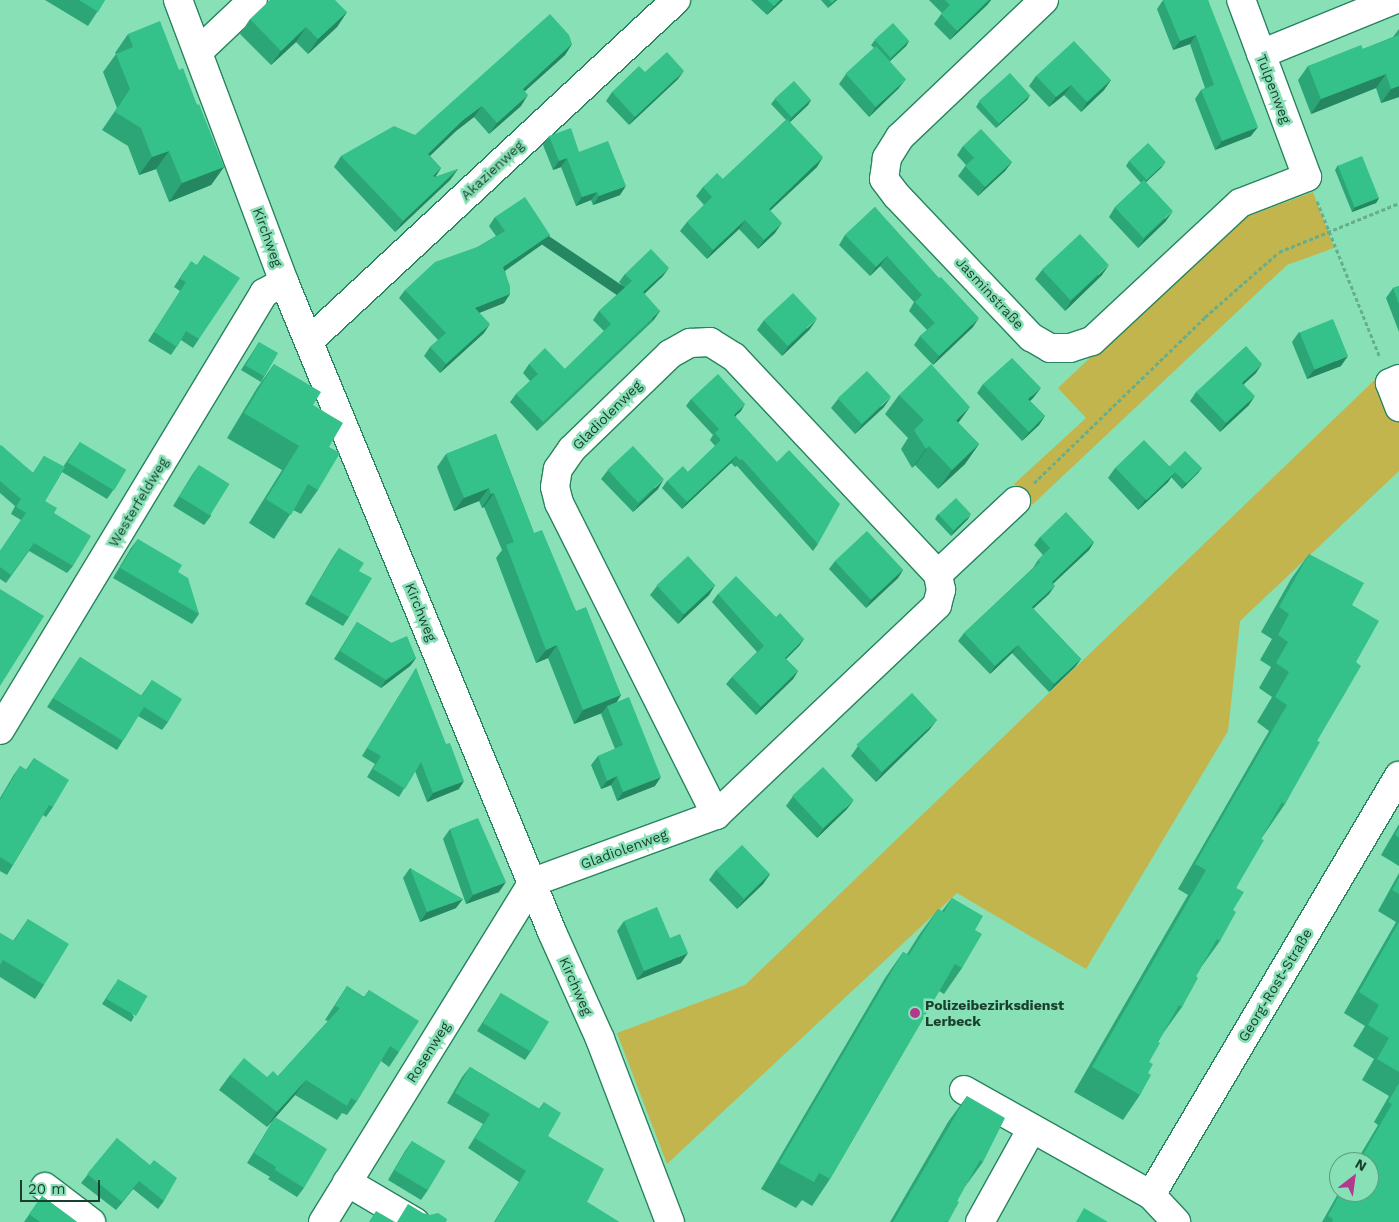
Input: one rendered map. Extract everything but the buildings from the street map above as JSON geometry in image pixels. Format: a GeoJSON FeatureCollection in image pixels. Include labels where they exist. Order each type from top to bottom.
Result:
{"type":"FeatureCollection","features":[{"type":"Feature","properties":{"kind":"street","name":"Kirchweg"},"geometry":{"type":"LineString","coordinates":[[178,0],[199,51],[284,282],[532,882],[600,1039],[670,1222]]}},
{"type":"Feature","properties":{"kind":"street"},"geometry":{"type":"LineString","coordinates":[[199,51],[253,0]]}},
{"type":"Feature","properties":{"kind":"street","name":"Akazienweg"},"geometry":{"type":"LineString","coordinates":[[309,341],[676,0]]}},
{"type":"Feature","properties":{"kind":"street","name":"Jasminstraße"},"geometry":{"type":"LineString","coordinates":[[1044,0],[900,137],[888,158],[884,179],[897,196],[1031,337],[1050,348],[1070,348],[1092,341],[1240,203],[1307,177]]}},
{"type":"Feature","properties":{"kind":"street","name":"Tulpenweg"},"geometry":{"type":"LineString","coordinates":[[1241,0],[1307,177]]}},
{"type":"Feature","properties":{"kind":"street"},"geometry":{"type":"LineString","coordinates":[[1261,54],[1393,0]]}},
{"type":"Feature","properties":{"kind":"street","name":"Westerfeldweg"},"geometry":{"type":"LineString","coordinates":[[0,730],[264,293],[284,282]]}},
{"type":"Feature","properties":{"kind":"street","name":"Gladiolenweg"},"geometry":{"type":"LineString","coordinates":[[532,882],[716,815],[937,606],[941,590],[938,574],[734,357],[710,342],[690,343],[670,354],[572,449],[558,470],[555,487],[559,504],[716,815]]}},
{"type":"Feature","properties":{"kind":"street"},"geometry":{"type":"LineString","coordinates":[[938,574],[1016,501]]}},
{"type":"Feature","properties":{"kind":"street","name":"Georg-Rost-Straße"},"geometry":{"type":"LineString","coordinates":[[1151,1195],[1399,776]]}},
{"type":"Feature","properties":{"kind":"street","name":"Rosenweg"},"geometry":{"type":"LineString","coordinates":[[323,1222],[532,882]]}},
{"type":"Feature","properties":{"kind":"street"},"geometry":{"type":"LineString","coordinates":[[964,1090],[1151,1195],[1176,1222]]}},
{"type":"Feature","properties":{"kind":"street"},"geometry":{"type":"LineString","coordinates":[[980,1222],[1032,1128]]}},
{"type":"Feature","properties":{"kind":"street"},"geometry":{"type":"LineString","coordinates":[[347,1182],[415,1222]]}},
{"type":"Feature","properties":{"kind":"street"},"geometry":{"type":"LineString","coordinates":[[45,1187],[91,1222]]}},
{"type":"Feature","properties":{"kind":"path"},"geometry":{"type":"LineString","coordinates":[[1307,177],[1396,390]]}},
{"type":"Feature","properties":{"kind":"path"},"geometry":{"type":"LineString","coordinates":[[1016,501],[1205,317],[1278,252],[1399,203]]}},
{"type":"Feature","properties":{"kind":"shaded area"},"geometry":{"type":"Polygon","coordinates":[[[1313,192],[1334,248],[1287,265],[1032,505],[1014,484],[1086,418],[1058,388],[1235,221],[1313,192]]]}},
{"type":"Feature","properties":{"kind":"shaded area"},"geometry":{"type":"Polygon","coordinates":[[[1385,370],[1399,408],[1399,471],[1240,621],[1228,731],[1086,969],[957,893],[667,1164],[617,1033],[745,985],[1385,370]]]}},
{"type":"Feature","properties":{"kind":"place","name":"Polizeibezirksdienst Lerbeck"},"geometry":{"type":"Point","coordinates":[915,1013]}}]}
